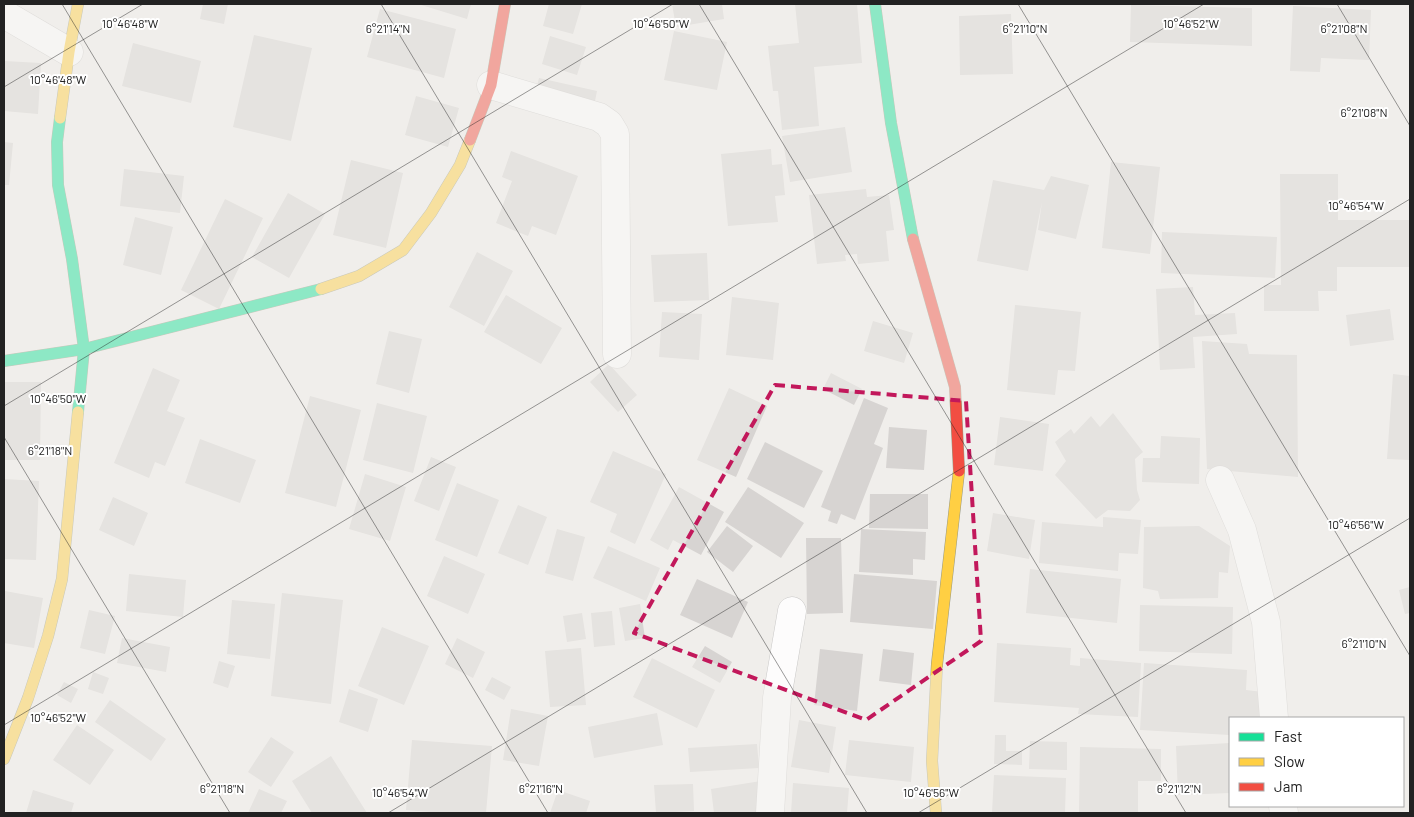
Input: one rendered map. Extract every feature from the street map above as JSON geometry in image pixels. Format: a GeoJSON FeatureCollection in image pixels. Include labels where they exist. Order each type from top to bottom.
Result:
{"type":"FeatureCollection","features":[{"type":"Feature","properties":{"kind":"street"},"geometry":{"type":"LineString","coordinates":[[4,759],[28,698],[48,636],[62,580],[84,349],[72,259],[58,185],[57,142],[69,52],[78,4]]}},
{"type":"Feature","properties":{"kind":"street"},"geometry":{"type":"LineString","coordinates":[[4,361],[84,349],[324,288],[359,276],[403,250],[431,213],[460,166],[491,85],[505,4]]}},
{"type":"Feature","properties":{"kind":"street"},"geometry":{"type":"LineString","coordinates":[[875,4],[891,123],[914,246],[955,386],[959,474],[937,664],[932,762],[936,813]]}},
{"type":"Feature","properties":{"kind":"street"},"geometry":{"type":"LineString","coordinates":[[4,14],[69,52]]}},
{"type":"Feature","properties":{"kind":"street"},"geometry":{"type":"LineString","coordinates":[[491,85],[599,117],[609,124],[615,134],[617,354]]}},
{"type":"Feature","properties":{"kind":"street"},"geometry":{"type":"LineString","coordinates":[[1220,480],[1242,530],[1266,622],[1274,717]]}},
{"type":"Feature","properties":{"kind":"street"},"geometry":{"type":"LineString","coordinates":[[770,813],[777,698],[792,611]]}},
{"type":"Feature","properties":{"kind":"highlighted area"},"geometry":{"type":"Polygon","coordinates":[[[775,385],[966,401],[981,641],[866,720],[634,633],[775,385]]]}},
{"type":"Feature","properties":{"kind":"building"},"geometry":{"type":"Polygon","coordinates":[[[203,4],[228,4],[224,24],[200,19],[203,4]]]}},
{"type":"Feature","properties":{"kind":"building"},"geometry":{"type":"Polygon","coordinates":[[[418,4],[471,4],[467,19],[418,4]]]}},
{"type":"Feature","properties":{"kind":"building"},"geometry":{"type":"Polygon","coordinates":[[[549,4],[582,4],[573,34],[543,26],[549,4]]]}},
{"type":"Feature","properties":{"kind":"building"},"geometry":{"type":"Polygon","coordinates":[[[672,4],[722,4],[724,19],[676,27],[672,4]]]}},
{"type":"Feature","properties":{"kind":"building"},"geometry":{"type":"Polygon","coordinates":[[[795,4],[857,4],[862,63],[814,67],[819,126],[782,130],[778,91],[773,91],[768,46],[799,43],[795,4]]]}},
{"type":"Feature","properties":{"kind":"building"},"geometry":{"type":"Polygon","coordinates":[[[1131,5],[1252,8],[1252,46],[1130,42],[1131,5]]]}},
{"type":"Feature","properties":{"kind":"building"},"geometry":{"type":"Polygon","coordinates":[[[1293,6],[1371,10],[1369,60],[1321,58],[1320,72],[1290,71],[1293,6]]]}},
{"type":"Feature","properties":{"kind":"building"},"geometry":{"type":"Polygon","coordinates":[[[380,9],[456,29],[444,78],[367,57],[380,9]]]}},
{"type":"Feature","properties":{"kind":"building"},"geometry":{"type":"Polygon","coordinates":[[[1011,14],[1013,74],[960,75],[959,16],[1011,14]]]}},
{"type":"Feature","properties":{"kind":"building"},"geometry":{"type":"Polygon","coordinates":[[[674,31],[727,42],[717,90],[664,80],[674,31]]]}},
{"type":"Feature","properties":{"kind":"building"},"geometry":{"type":"Polygon","coordinates":[[[254,35],[312,48],[291,141],[233,127],[254,35]]]}},
{"type":"Feature","properties":{"kind":"building"},"geometry":{"type":"Polygon","coordinates":[[[550,36],[586,47],[577,75],[542,64],[550,36]]]}},
{"type":"Feature","properties":{"kind":"building"},"geometry":{"type":"Polygon","coordinates":[[[133,43],[201,61],[191,103],[122,86],[133,43]]]}},
{"type":"Feature","properties":{"kind":"building"},"geometry":{"type":"Polygon","coordinates":[[[4,61],[41,63],[38,114],[4,111],[4,61]]]}},
{"type":"Feature","properties":{"kind":"building"},"geometry":{"type":"Polygon","coordinates":[[[539,78],[597,91],[594,106],[535,94],[539,78]]]}},
{"type":"Feature","properties":{"kind":"building"},"geometry":{"type":"Polygon","coordinates":[[[416,96],[459,108],[448,147],[405,135],[416,96]]]}},
{"type":"Feature","properties":{"kind":"building"},"geometry":{"type":"Polygon","coordinates":[[[845,127],[852,172],[790,182],[782,136],[845,127]]]}},
{"type":"Feature","properties":{"kind":"building"},"geometry":{"type":"Polygon","coordinates":[[[4,142],[13,143],[9,185],[4,185],[4,142]]]}},
{"type":"Feature","properties":{"kind":"building"},"geometry":{"type":"Polygon","coordinates":[[[771,149],[772,165],[782,164],[785,195],[775,196],[778,222],[728,226],[721,154],[771,149]]]}},
{"type":"Feature","properties":{"kind":"building"},"geometry":{"type":"Polygon","coordinates":[[[511,151],[578,176],[556,235],[532,226],[528,236],[496,223],[512,181],[502,177],[511,151]]]}},
{"type":"Feature","properties":{"kind":"building"},"geometry":{"type":"Polygon","coordinates":[[[351,160],[403,173],[386,248],[333,235],[351,160]]]}},
{"type":"Feature","properties":{"kind":"building"},"geometry":{"type":"Polygon","coordinates":[[[1111,162],[1160,167],[1150,254],[1102,248],[1111,162]]]}},
{"type":"Feature","properties":{"kind":"building"},"geometry":{"type":"Polygon","coordinates":[[[124,169],[184,176],[180,213],[120,206],[124,169]]]}},
{"type":"Feature","properties":{"kind":"building"},"geometry":{"type":"Polygon","coordinates":[[[1280,174],[1338,174],[1338,220],[1410,220],[1410,267],[1337,267],[1337,291],[1318,291],[1319,311],[1264,311],[1264,285],[1281,285],[1280,174]]]}},
{"type":"Feature","properties":{"kind":"building"},"geometry":{"type":"Polygon","coordinates":[[[1051,176],[1089,185],[1076,239],[1038,230],[1042,202],[1028,271],[977,261],[993,180],[1044,190],[1051,176]]]}},
{"type":"Feature","properties":{"kind":"building"},"geometry":{"type":"Polygon","coordinates":[[[866,189],[867,197],[889,195],[894,230],[886,231],[889,261],[858,264],[857,254],[845,255],[846,261],[817,264],[809,195],[866,189]]]}},
{"type":"Feature","properties":{"kind":"building"},"geometry":{"type":"Polygon","coordinates":[[[288,193],[325,214],[289,278],[252,257],[288,193]]]}},
{"type":"Feature","properties":{"kind":"building"},"geometry":{"type":"Polygon","coordinates":[[[225,199],[263,218],[219,309],[181,290],[225,199]]]}},
{"type":"Feature","properties":{"kind":"building"},"geometry":{"type":"Polygon","coordinates":[[[135,217],[173,227],[161,275],[123,265],[135,217]]]}},
{"type":"Feature","properties":{"kind":"building"},"geometry":{"type":"Polygon","coordinates":[[[1162,232],[1277,237],[1275,278],[1161,273],[1162,232]]]}},
{"type":"Feature","properties":{"kind":"building"},"geometry":{"type":"Polygon","coordinates":[[[477,252],[513,271],[484,326],[449,307],[477,252]]]}},
{"type":"Feature","properties":{"kind":"building"},"geometry":{"type":"Polygon","coordinates":[[[707,253],[709,300],[654,302],[651,255],[707,253]]]}},
{"type":"Feature","properties":{"kind":"building"},"geometry":{"type":"Polygon","coordinates":[[[1193,287],[1195,315],[1235,313],[1237,334],[1193,337],[1195,368],[1160,370],[1156,289],[1193,287]]]}},
{"type":"Feature","properties":{"kind":"building"},"geometry":{"type":"Polygon","coordinates":[[[506,295],[562,328],[541,364],[484,332],[506,295]]]}},
{"type":"Feature","properties":{"kind":"building"},"geometry":{"type":"Polygon","coordinates":[[[732,297],[779,303],[773,360],[726,355],[732,297]]]}},
{"type":"Feature","properties":{"kind":"building"},"geometry":{"type":"Polygon","coordinates":[[[1015,305],[1081,312],[1075,371],[1058,370],[1055,395],[1007,390],[1015,305]]]}},
{"type":"Feature","properties":{"kind":"building"},"geometry":{"type":"Polygon","coordinates":[[[1390,309],[1394,340],[1350,346],[1346,315],[1390,309]]]}},
{"type":"Feature","properties":{"kind":"building"},"geometry":{"type":"Polygon","coordinates":[[[662,312],[702,314],[699,360],[659,357],[662,312]]]}},
{"type":"Feature","properties":{"kind":"building"},"geometry":{"type":"Polygon","coordinates":[[[873,321],[913,333],[904,363],[864,351],[873,321]]]}},
{"type":"Feature","properties":{"kind":"building"},"geometry":{"type":"Polygon","coordinates":[[[389,331],[422,339],[409,393],[376,384],[389,331]]]}},
{"type":"Feature","properties":{"kind":"building"},"geometry":{"type":"Polygon","coordinates":[[[1202,341],[1247,344],[1249,354],[1297,355],[1298,477],[1207,469],[1202,341]]]}},
{"type":"Feature","properties":{"kind":"building"},"geometry":{"type":"Polygon","coordinates":[[[609,364],[637,395],[618,412],[590,382],[609,364]]]}},
{"type":"Feature","properties":{"kind":"building"},"geometry":{"type":"Polygon","coordinates":[[[153,368],[180,380],[167,411],[185,418],[165,466],[155,462],[149,478],[114,463],[153,368]]]}},
{"type":"Feature","properties":{"kind":"building"},"geometry":{"type":"Polygon","coordinates":[[[831,373],[862,389],[854,405],[823,389],[831,373]]]}},
{"type":"Feature","properties":{"kind":"building"},"geometry":{"type":"Polygon","coordinates":[[[1393,374],[1410,376],[1410,460],[1387,459],[1393,374]]]}},
{"type":"Feature","properties":{"kind":"building"},"geometry":{"type":"Polygon","coordinates":[[[4,382],[41,382],[40,460],[4,460],[4,382]]]}},
{"type":"Feature","properties":{"kind":"building"},"geometry":{"type":"Polygon","coordinates":[[[729,388],[767,406],[736,477],[697,460],[729,388]]]}},
{"type":"Feature","properties":{"kind":"building"},"geometry":{"type":"Polygon","coordinates":[[[310,396],[361,410],[336,507],[285,493],[310,396]]]}},
{"type":"Feature","properties":{"kind":"building"},"geometry":{"type":"Polygon","coordinates":[[[864,398],[888,408],[874,444],[883,448],[855,520],[841,514],[837,524],[828,521],[831,511],[821,507],[864,398]]]}},
{"type":"Feature","properties":{"kind":"building"},"geometry":{"type":"Polygon","coordinates":[[[377,403],[427,416],[413,473],[363,460],[377,403]]]}},
{"type":"Feature","properties":{"kind":"building"},"geometry":{"type":"Polygon","coordinates":[[[1113,413],[1143,452],[1135,459],[1137,490],[1140,500],[1130,511],[1108,510],[1096,519],[1055,475],[1066,461],[1055,442],[1071,429],[1074,434],[1091,416],[1100,427],[1113,413]]]}},
{"type":"Feature","properties":{"kind":"building"},"geometry":{"type":"Polygon","coordinates":[[[1000,417],[1049,424],[1043,471],[994,465],[1000,417]]]}},
{"type":"Feature","properties":{"kind":"building"},"geometry":{"type":"Polygon","coordinates":[[[889,427],[927,430],[924,470],[886,468],[889,427]]]}},
{"type":"Feature","properties":{"kind":"building"},"geometry":{"type":"Polygon","coordinates":[[[1161,436],[1200,438],[1199,484],[1142,482],[1143,458],[1160,458],[1161,436]]]}},
{"type":"Feature","properties":{"kind":"building"},"geometry":{"type":"Polygon","coordinates":[[[200,439],[256,460],[240,503],[185,483],[200,439]]]}},
{"type":"Feature","properties":{"kind":"building"},"geometry":{"type":"Polygon","coordinates":[[[765,442],[823,471],[804,508],[747,479],[765,442]]]}},
{"type":"Feature","properties":{"kind":"building"},"geometry":{"type":"Polygon","coordinates":[[[613,451],[666,474],[635,544],[610,532],[617,514],[590,502],[613,451]]]}},
{"type":"Feature","properties":{"kind":"building"},"geometry":{"type":"Polygon","coordinates":[[[431,457],[456,467],[439,511],[414,501],[431,457]]]}},
{"type":"Feature","properties":{"kind":"building"},"geometry":{"type":"Polygon","coordinates":[[[365,474],[406,487],[390,541],[349,529],[365,474]]]}},
{"type":"Feature","properties":{"kind":"building"},"geometry":{"type":"Polygon","coordinates":[[[4,479],[39,481],[36,560],[4,559],[4,479]]]}},
{"type":"Feature","properties":{"kind":"building"},"geometry":{"type":"Polygon","coordinates":[[[457,483],[499,500],[477,557],[435,540],[457,483]]]}},
{"type":"Feature","properties":{"kind":"building"},"geometry":{"type":"Polygon","coordinates":[[[679,487],[724,512],[701,555],[673,540],[668,550],[650,540],[679,487]]]}},
{"type":"Feature","properties":{"kind":"building"},"geometry":{"type":"Polygon","coordinates":[[[748,487],[804,523],[781,558],[725,522],[748,487]]]}},
{"type":"Feature","properties":{"kind":"building"},"geometry":{"type":"Polygon","coordinates":[[[870,494],[928,494],[928,529],[869,528],[870,494]]]}},
{"type":"Feature","properties":{"kind":"building"},"geometry":{"type":"Polygon","coordinates":[[[113,497],[148,513],[134,546],[99,530],[113,497]]]}},
{"type":"Feature","properties":{"kind":"building"},"geometry":{"type":"Polygon","coordinates":[[[518,505],[547,517],[528,565],[498,553],[518,505]]]}},
{"type":"Feature","properties":{"kind":"building"},"geometry":{"type":"Polygon","coordinates":[[[993,513],[1035,520],[1029,559],[987,551],[993,513]]]}},
{"type":"Feature","properties":{"kind":"building"},"geometry":{"type":"Polygon","coordinates":[[[1103,517],[1141,520],[1138,554],[1119,553],[1118,571],[1039,563],[1042,522],[1103,527],[1103,517]]]}},
{"type":"Feature","properties":{"kind":"building"},"geometry":{"type":"Polygon","coordinates":[[[727,526],[753,546],[733,572],[707,552],[727,526]]]}},
{"type":"Feature","properties":{"kind":"building"},"geometry":{"type":"Polygon","coordinates":[[[1199,526],[1230,546],[1228,573],[1219,572],[1218,598],[1160,599],[1158,591],[1143,588],[1144,527],[1199,526]]]}},
{"type":"Feature","properties":{"kind":"building"},"geometry":{"type":"Polygon","coordinates":[[[557,529],[585,537],[573,581],[545,573],[557,529]]]}},
{"type":"Feature","properties":{"kind":"building"},"geometry":{"type":"Polygon","coordinates":[[[861,529],[926,532],[925,560],[913,559],[913,575],[859,572],[861,529]]]}},
{"type":"Feature","properties":{"kind":"building"},"geometry":{"type":"Polygon","coordinates":[[[806,538],[841,538],[843,613],[807,614],[806,538]]]}},
{"type":"Feature","properties":{"kind":"building"},"geometry":{"type":"Polygon","coordinates":[[[608,546],[660,568],[646,601],[593,578],[608,546]]]}},
{"type":"Feature","properties":{"kind":"building"},"geometry":{"type":"Polygon","coordinates":[[[444,556],[485,574],[468,614],[427,596],[444,556]]]}},
{"type":"Feature","properties":{"kind":"building"},"geometry":{"type":"Polygon","coordinates":[[[1030,569],[1121,579],[1117,623],[1026,613],[1030,569]]]}},
{"type":"Feature","properties":{"kind":"building"},"geometry":{"type":"Polygon","coordinates":[[[129,574],[186,580],[183,617],[126,611],[129,574]]]}},
{"type":"Feature","properties":{"kind":"building"},"geometry":{"type":"Polygon","coordinates":[[[854,574],[937,581],[933,629],[850,622],[854,574]]]}},
{"type":"Feature","properties":{"kind":"building"},"geometry":{"type":"Polygon","coordinates":[[[697,579],[748,602],[732,638],[680,615],[697,579]]]}},
{"type":"Feature","properties":{"kind":"building"},"geometry":{"type":"Polygon","coordinates":[[[1410,587],[1410,613],[1405,614],[1399,590],[1410,587]]]}},
{"type":"Feature","properties":{"kind":"building"},"geometry":{"type":"Polygon","coordinates":[[[5,591],[43,598],[34,648],[4,643],[5,591]]]}},
{"type":"Feature","properties":{"kind":"building"},"geometry":{"type":"Polygon","coordinates":[[[282,593],[343,600],[331,704],[271,696],[282,593]]]}},
{"type":"Feature","properties":{"kind":"building"},"geometry":{"type":"Polygon","coordinates":[[[232,600],[275,604],[270,659],[227,654],[232,600]]]}},
{"type":"Feature","properties":{"kind":"building"},"geometry":{"type":"Polygon","coordinates":[[[640,604],[645,638],[625,641],[619,608],[640,604]]]}},
{"type":"Feature","properties":{"kind":"building"},"geometry":{"type":"Polygon","coordinates":[[[1140,605],[1233,607],[1232,654],[1139,651],[1140,605]]]}},
{"type":"Feature","properties":{"kind":"building"},"geometry":{"type":"Polygon","coordinates":[[[89,610],[115,616],[105,654],[80,648],[89,610]]]}},
{"type":"Feature","properties":{"kind":"building"},"geometry":{"type":"Polygon","coordinates":[[[612,611],[615,645],[594,647],[591,613],[612,611]]]}},
{"type":"Feature","properties":{"kind":"building"},"geometry":{"type":"Polygon","coordinates":[[[582,613],[586,639],[567,642],[563,616],[582,613]]]}},
{"type":"Feature","properties":{"kind":"building"},"geometry":{"type":"Polygon","coordinates":[[[382,627],[429,646],[404,705],[358,686],[382,627]]]}},
{"type":"Feature","properties":{"kind":"building"},"geometry":{"type":"Polygon","coordinates":[[[122,638],[170,647],[166,672],[117,663],[122,638]]]}},
{"type":"Feature","properties":{"kind":"building"},"geometry":{"type":"Polygon","coordinates":[[[457,638],[485,652],[473,678],[445,664],[457,638]]]}},
{"type":"Feature","properties":{"kind":"building"},"geometry":{"type":"Polygon","coordinates":[[[997,643],[1071,648],[1070,665],[1080,666],[1080,658],[1141,663],[1138,717],[1078,714],[1079,708],[994,702],[997,643]]]}},
{"type":"Feature","properties":{"kind":"building"},"geometry":{"type":"Polygon","coordinates":[[[705,646],[732,662],[720,683],[692,667],[705,646]]]}},
{"type":"Feature","properties":{"kind":"building"},"geometry":{"type":"Polygon","coordinates":[[[581,648],[586,705],[550,707],[545,651],[581,648]]]}},
{"type":"Feature","properties":{"kind":"building"},"geometry":{"type":"Polygon","coordinates":[[[820,649],[863,654],[857,711],[814,705],[820,649]]]}},
{"type":"Feature","properties":{"kind":"building"},"geometry":{"type":"Polygon","coordinates":[[[883,649],[914,653],[911,685],[879,681],[883,649]]]}},
{"type":"Feature","properties":{"kind":"building"},"geometry":{"type":"Polygon","coordinates":[[[652,658],[715,690],[697,728],[633,697],[652,658]]]}},
{"type":"Feature","properties":{"kind":"building"},"geometry":{"type":"Polygon","coordinates":[[[219,661],[235,666],[228,688],[213,683],[219,661]]]}},
{"type":"Feature","properties":{"kind":"building"},"geometry":{"type":"Polygon","coordinates":[[[1144,663],[1247,670],[1246,690],[1263,692],[1261,717],[1229,717],[1229,735],[1140,730],[1144,663]]]}},
{"type":"Feature","properties":{"kind":"building"},"geometry":{"type":"Polygon","coordinates":[[[93,672],[109,678],[103,694],[88,689],[93,672]]]}},
{"type":"Feature","properties":{"kind":"building"},"geometry":{"type":"Polygon","coordinates":[[[492,677],[511,687],[504,700],[485,690],[492,677]]]}},
{"type":"Feature","properties":{"kind":"building"},"geometry":{"type":"Polygon","coordinates":[[[64,682],[78,689],[71,703],[57,695],[64,682]]]}},
{"type":"Feature","properties":{"kind":"building"},"geometry":{"type":"Polygon","coordinates":[[[349,689],[378,699],[368,732],[339,722],[349,689]]]}},
{"type":"Feature","properties":{"kind":"building"},"geometry":{"type":"Polygon","coordinates":[[[110,700],[166,739],[151,761],[95,722],[110,700]]]}},
{"type":"Feature","properties":{"kind":"building"},"geometry":{"type":"Polygon","coordinates":[[[511,709],[548,716],[539,766],[503,760],[511,709]]]}},
{"type":"Feature","properties":{"kind":"building"},"geometry":{"type":"Polygon","coordinates":[[[657,713],[663,745],[594,758],[588,727],[657,713]]]}},
{"type":"Feature","properties":{"kind":"building"},"geometry":{"type":"Polygon","coordinates":[[[799,720],[836,727],[829,773],[791,767],[799,720]]]}},
{"type":"Feature","properties":{"kind":"building"},"geometry":{"type":"Polygon","coordinates":[[[77,725],[114,750],[90,785],[53,760],[77,725]]]}},
{"type":"Feature","properties":{"kind":"building"},"geometry":{"type":"Polygon","coordinates":[[[995,735],[1006,735],[1006,751],[1022,751],[1022,765],[994,764],[995,735]]]}},
{"type":"Feature","properties":{"kind":"building"},"geometry":{"type":"Polygon","coordinates":[[[271,737],[294,752],[271,787],[248,772],[271,737]]]}},
{"type":"Feature","properties":{"kind":"building"},"geometry":{"type":"Polygon","coordinates":[[[412,740],[492,746],[486,813],[444,813],[406,810],[412,740]]]}},
{"type":"Feature","properties":{"kind":"building"},"geometry":{"type":"Polygon","coordinates":[[[849,740],[914,747],[911,782],[845,775],[849,740]]]}},
{"type":"Feature","properties":{"kind":"building"},"geometry":{"type":"Polygon","coordinates":[[[1030,741],[1067,742],[1067,770],[1029,769],[1030,741]]]}},
{"type":"Feature","properties":{"kind":"building"},"geometry":{"type":"Polygon","coordinates":[[[1229,743],[1229,793],[1178,795],[1176,746],[1229,743]]]}},
{"type":"Feature","properties":{"kind":"building"},"geometry":{"type":"Polygon","coordinates":[[[757,744],[759,768],[690,772],[688,748],[757,744]]]}},
{"type":"Feature","properties":{"kind":"building"},"geometry":{"type":"Polygon","coordinates":[[[1080,747],[1161,749],[1161,781],[1138,781],[1138,813],[1079,813],[1080,747]]]}},
{"type":"Feature","properties":{"kind":"building"},"geometry":{"type":"Polygon","coordinates":[[[331,756],[367,813],[312,813],[292,781],[331,756]]]}},
{"type":"Feature","properties":{"kind":"building"},"geometry":{"type":"Polygon","coordinates":[[[994,775],[1066,778],[1065,813],[992,813],[994,775]]]}},
{"type":"Feature","properties":{"kind":"building"},"geometry":{"type":"Polygon","coordinates":[[[761,781],[766,813],[714,813],[711,789],[761,781]]]}},
{"type":"Feature","properties":{"kind":"building"},"geometry":{"type":"Polygon","coordinates":[[[793,783],[849,788],[847,813],[791,813],[793,783]]]}},
{"type":"Feature","properties":{"kind":"building"},"geometry":{"type":"Polygon","coordinates":[[[693,784],[694,811],[656,813],[654,785],[693,784]]]}},
{"type":"Feature","properties":{"kind":"building"},"geometry":{"type":"Polygon","coordinates":[[[259,789],[287,801],[281,813],[248,813],[259,789]]]}},
{"type":"Feature","properties":{"kind":"building"},"geometry":{"type":"Polygon","coordinates":[[[33,790],[74,803],[71,813],[26,813],[33,790]]]}},
{"type":"Feature","properties":{"kind":"building"},"geometry":{"type":"Polygon","coordinates":[[[558,790],[590,801],[586,813],[550,813],[558,790]]]}},
{"type":"Feature","properties":{"kind":"traffic: fast"},"geometry":{"type":"LineString","coordinates":[[875,4],[891,123],[913,239]]}},
{"type":"Feature","properties":{"kind":"traffic: fast"},"geometry":{"type":"LineString","coordinates":[[60,118],[57,142],[58,185],[72,259],[84,349],[78,412]]}},
{"type":"Feature","properties":{"kind":"traffic: fast"},"geometry":{"type":"LineString","coordinates":[[4,361],[84,349],[321,289]]}},
{"type":"Feature","properties":{"kind":"traffic: slow"},"geometry":{"type":"LineString","coordinates":[[60,118],[78,4]]}},
{"type":"Feature","properties":{"kind":"traffic: slow"},"geometry":{"type":"LineString","coordinates":[[321,289],[359,276],[403,250],[431,213],[460,165],[470,140]]}},
{"type":"Feature","properties":{"kind":"traffic: slow"},"geometry":{"type":"LineString","coordinates":[[4,759],[28,698],[48,636],[62,579],[78,412]]}},
{"type":"Feature","properties":{"kind":"traffic: slow"},"geometry":{"type":"LineString","coordinates":[[936,813],[932,761],[937,664],[959,471]]}},
{"type":"Feature","properties":{"kind":"traffic: jam"},"geometry":{"type":"LineString","coordinates":[[470,140],[491,85],[505,4]]}},
{"type":"Feature","properties":{"kind":"traffic: jam"},"geometry":{"type":"LineString","coordinates":[[913,239],[955,387],[959,471]]}}]}
